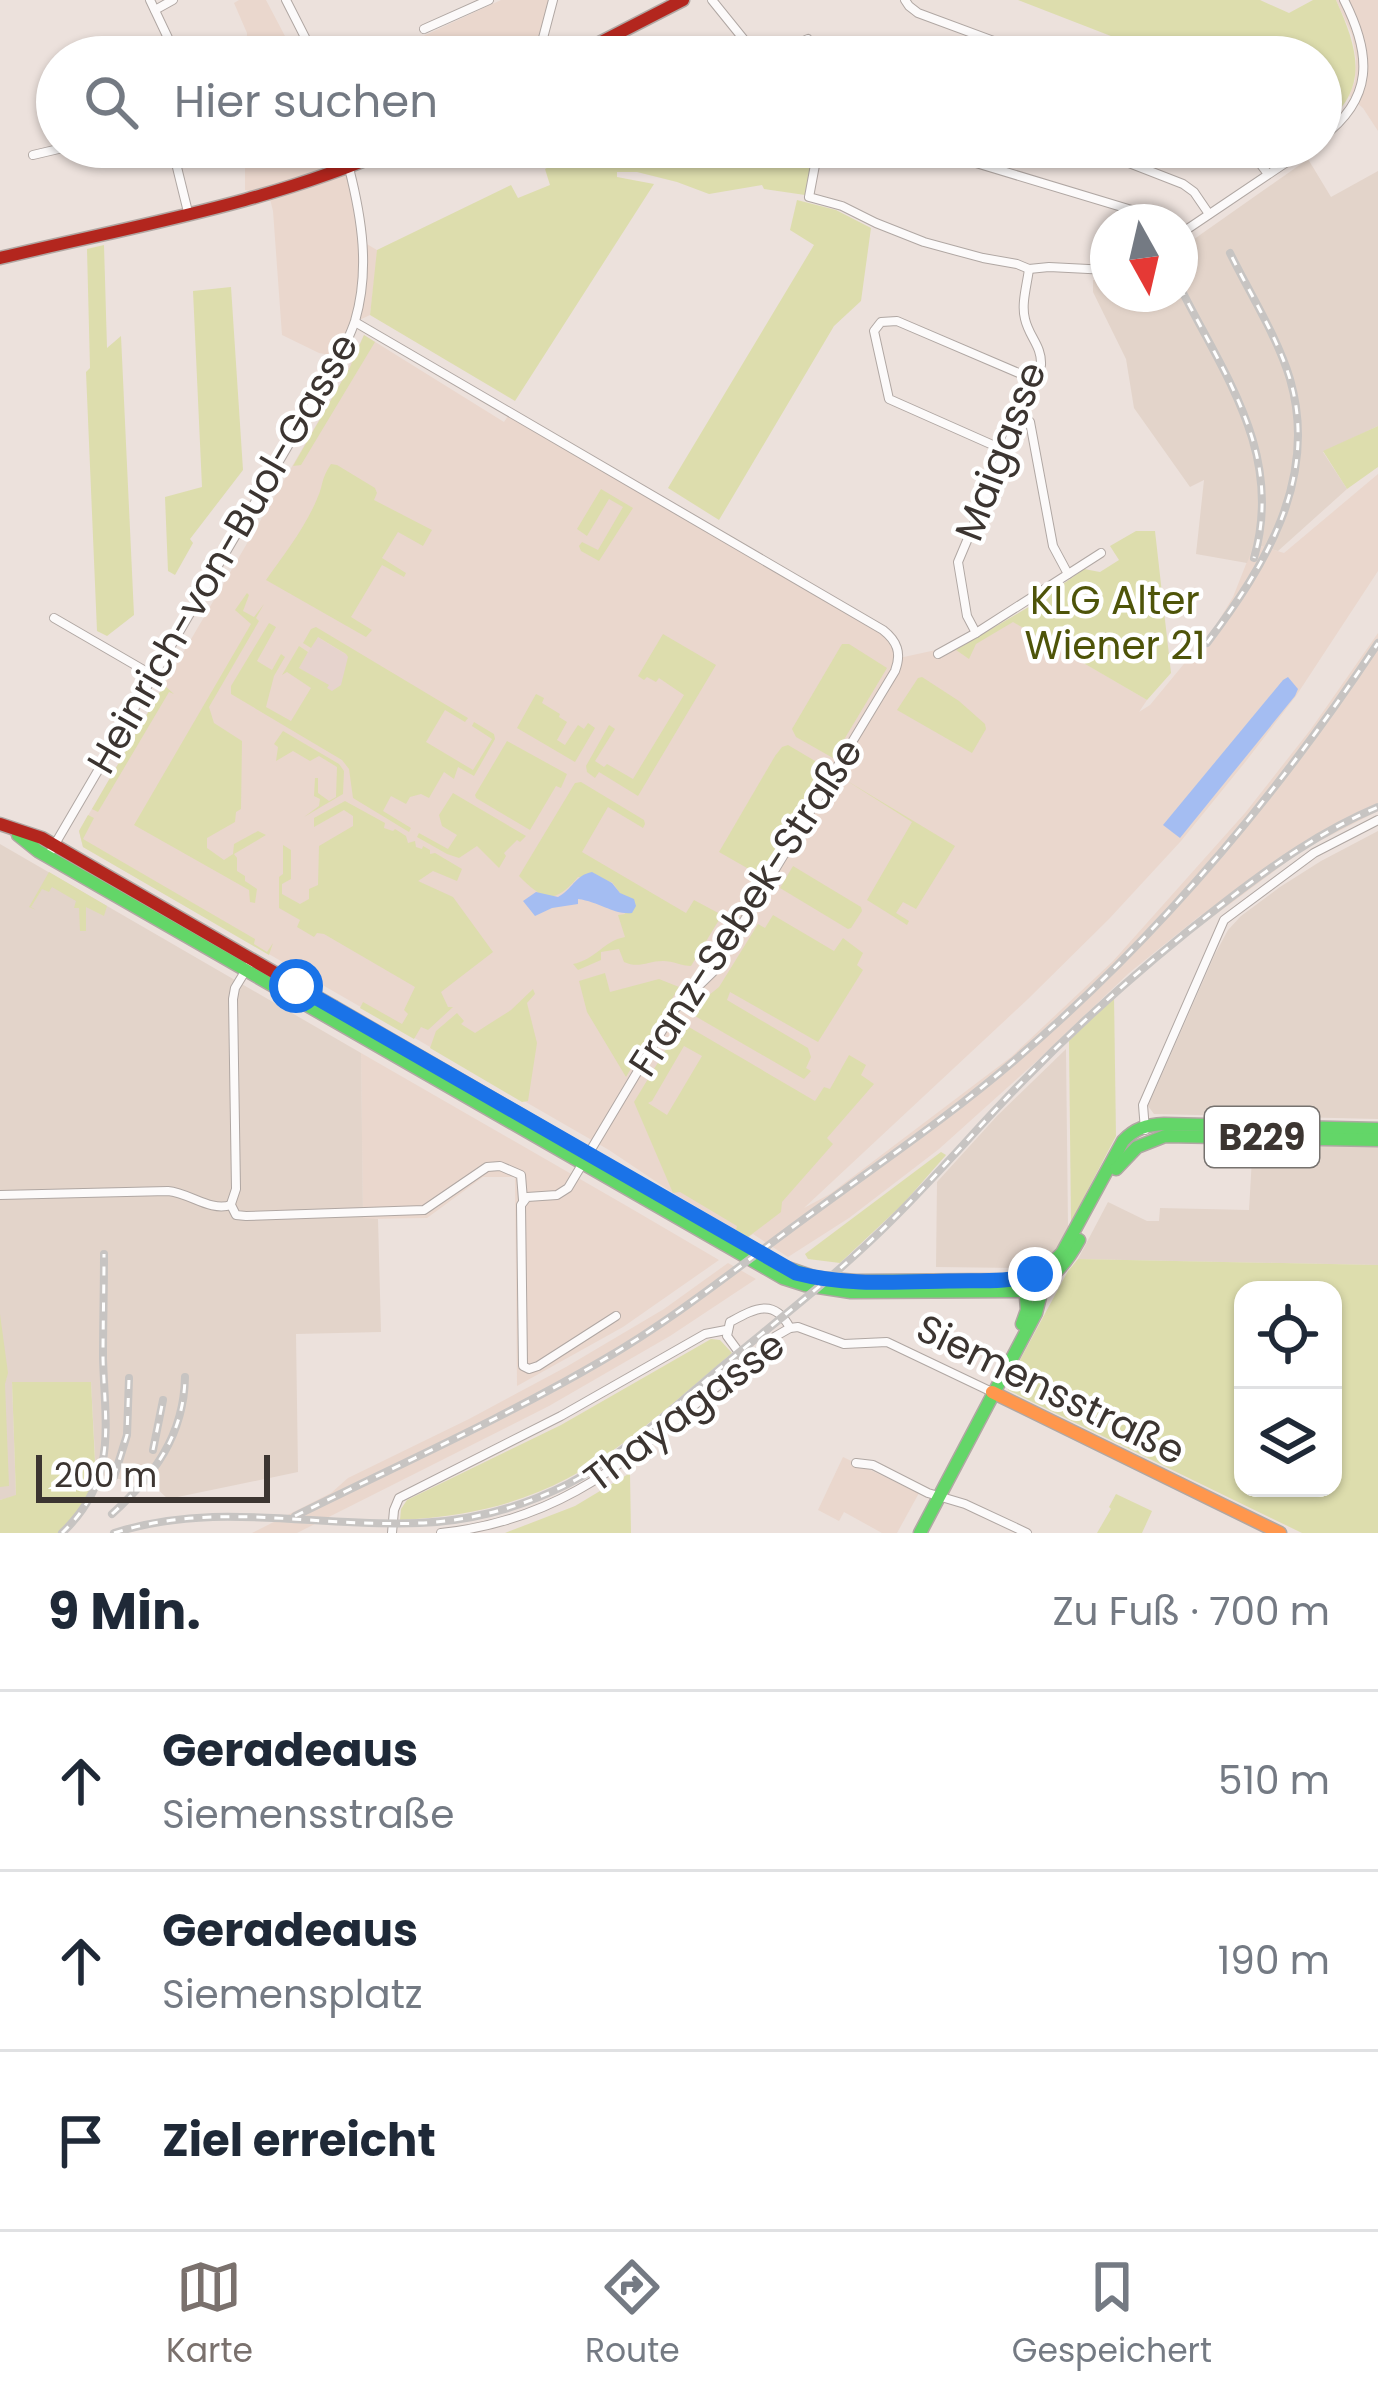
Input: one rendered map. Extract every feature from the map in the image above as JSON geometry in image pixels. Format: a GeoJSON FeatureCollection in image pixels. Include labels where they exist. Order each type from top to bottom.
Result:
{"type":"FeatureCollection","features":[{"type":"Feature","properties":{"kind":"main road"},"geometry":{"type":"LineString","coordinates":[[613,36],[683,0]]}},
{"type":"Feature","properties":{"kind":"main road"},"geometry":{"type":"LineString","coordinates":[[0,258],[290,188],[349,169]]}},
{"type":"Feature","properties":{"kind":"main road"},"geometry":{"type":"LineString","coordinates":[[6,827],[586,1160],[818,1284],[1031,1281],[1062,1253],[1123,1141],[1134,1130],[1145,1133]]}},
{"type":"Feature","properties":{"kind":"main road","name":"B229"},"geometry":{"type":"LineString","coordinates":[[1145,1133],[1164,1124],[1378,1130]]}},
{"type":"Feature","properties":{"kind":"main road","name":"B229"},"geometry":{"type":"LineString","coordinates":[[1145,1133],[1378,1140]]}},
{"type":"Feature","properties":{"kind":"main road"},"geometry":{"type":"LineString","coordinates":[[920,1533],[1037,1309],[1040,1297],[1031,1281]]}},
{"type":"Feature","properties":{"kind":"main road","name":"Siemensstraße"},"geometry":{"type":"LineString","coordinates":[[992,1392],[1280,1533]]}},
{"type":"Feature","properties":{"kind":"street"},"geometry":{"type":"LineString","coordinates":[[167,36],[153,5],[173,0]]}},
{"type":"Feature","properties":{"kind":"street"},"geometry":{"type":"LineString","coordinates":[[286,0],[304,36]]}},
{"type":"Feature","properties":{"kind":"street"},"geometry":{"type":"LineString","coordinates":[[424,29],[489,0]]}},
{"type":"Feature","properties":{"kind":"street"},"geometry":{"type":"LineString","coordinates":[[544,36],[553,0]]}},
{"type":"Feature","properties":{"kind":"street"},"geometry":{"type":"LineString","coordinates":[[712,0],[741,36]]}},
{"type":"Feature","properties":{"kind":"street"},"geometry":{"type":"LineString","coordinates":[[905,0],[918,13],[980,36]]}},
{"type":"Feature","properties":{"kind":"street"},"geometry":{"type":"LineString","coordinates":[[1342,120],[1355,104],[1363,78],[1363,47],[1344,0]]}},
{"type":"Feature","properties":{"kind":"street"},"geometry":{"type":"LineString","coordinates":[[177,168],[188,212]]}},
{"type":"Feature","properties":{"kind":"street"},"geometry":{"type":"LineString","coordinates":[[814,168],[809,197],[842,206],[924,242],[1029,269],[1090,269]]}},
{"type":"Feature","properties":{"kind":"street"},"geometry":{"type":"LineString","coordinates":[[993,168],[1112,204]]}},
{"type":"Feature","properties":{"kind":"street"},"geometry":{"type":"LineString","coordinates":[[1142,168],[1183,184],[1209,214]]}},
{"type":"Feature","properties":{"kind":"street"},"geometry":{"type":"LineString","coordinates":[[1263,168],[1268,174]]}},
{"type":"Feature","properties":{"kind":"street"},"geometry":{"type":"LineString","coordinates":[[1198,222],[1277,168]]}},
{"type":"Feature","properties":{"kind":"street","name":"Heinrich-von-Buol-Gasse"},"geometry":{"type":"LineString","coordinates":[[51,851],[328,379],[355,322],[364,256],[349,169]]}},
{"type":"Feature","properties":{"kind":"street","name":"Maigasse"},"geometry":{"type":"LineString","coordinates":[[976,633],[967,616],[958,562],[1035,380],[1041,354],[1025,322],[1029,269]]}},
{"type":"Feature","properties":{"kind":"street"},"geometry":{"type":"LineString","coordinates":[[1004,450],[889,399],[874,332],[881,322],[897,321],[1035,380]]}},
{"type":"Feature","properties":{"kind":"street","name":"Franz-Sebek-Straße"},"geometry":{"type":"LineString","coordinates":[[355,322],[883,630],[896,644],[895,671],[712,971],[675,1009],[586,1160]]}},
{"type":"Feature","properties":{"kind":"street"},"geometry":{"type":"LineString","coordinates":[[1022,413],[1030,422],[1053,546],[1068,574]]}},
{"type":"Feature","properties":{"kind":"street"},"geometry":{"type":"LineString","coordinates":[[938,654],[1101,553]]}},
{"type":"Feature","properties":{"kind":"street"},"geometry":{"type":"LineString","coordinates":[[53,618],[154,676]]}},
{"type":"Feature","properties":{"kind":"street"},"geometry":{"type":"LineString","coordinates":[[1145,1133],[1142,1105],[1224,920],[1314,853],[1378,820]]}},
{"type":"Feature","properties":{"kind":"street"},"geometry":{"type":"LineString","coordinates":[[0,1195],[168,1191],[183,1192],[218,1208],[231,1204],[236,1196],[233,999],[248,965]]}},
{"type":"Feature","properties":{"kind":"street"},"geometry":{"type":"LineString","coordinates":[[586,1160],[562,1192],[532,1196],[521,1205],[523,1366],[538,1366],[616,1316]]}},
{"type":"Feature","properties":{"kind":"street"},"geometry":{"type":"LineString","coordinates":[[231,1204],[236,1215],[246,1216],[424,1210],[487,1167],[500,1166],[521,1175],[524,1200]]}},
{"type":"Feature","properties":{"kind":"street"},"geometry":{"type":"LineString","coordinates":[[746,1362],[729,1341],[730,1322],[760,1307],[778,1313],[790,1328]]}},
{"type":"Feature","properties":{"kind":"street","name":"Thayagasse"},"geometry":{"type":"LineString","coordinates":[[441,1533],[506,1521],[574,1494],[635,1455],[790,1328],[806,1329],[838,1343],[859,1343]]}},
{"type":"Feature","properties":{"kind":"street"},"geometry":{"type":"LineString","coordinates":[[392,1533],[399,1498],[561,1416],[705,1334],[726,1330]]}},
{"type":"Feature","properties":{"kind":"street","name":"Siemensstraße"},"geometry":{"type":"LineString","coordinates":[[859,1343],[894,1345],[992,1392]]}},
{"type":"Feature","properties":{"kind":"street"},"geometry":{"type":"LineString","coordinates":[[856,1463],[873,1465],[1025,1533]]}},
{"type":"Feature","properties":{"kind":"shaded area"},"geometry":{"type":"Polygon","coordinates":[[[266,0],[285,36],[247,36],[234,3],[266,0]]]}},
{"type":"Feature","properties":{"kind":"shaded area"},"geometry":{"type":"Polygon","coordinates":[[[501,0],[549,0],[541,36],[423,36],[501,0]]]}},
{"type":"Feature","properties":{"kind":"shaded area"},"geometry":{"type":"Polygon","coordinates":[[[1336,0],[1378,0],[1378,131],[1349,96],[1356,58],[1352,35],[1336,0]]]}},
{"type":"Feature","properties":{"kind":"shaded area"},"geometry":{"type":"Polygon","coordinates":[[[245,168],[350,168],[365,243],[377,250],[377,256],[370,315],[355,322],[340,357],[319,353],[282,335],[269,195],[245,190],[245,168]]]}},
{"type":"Feature","properties":{"kind":"shaded area"},"geometry":{"type":"Polygon","coordinates":[[[1295,168],[1313,168],[1331,197],[1378,171],[1378,426],[1323,452],[1347,489],[1278,551],[1254,544],[1247,563],[1196,554],[1204,480],[1190,487],[1134,408],[1126,359],[1103,312],[1198,312],[1198,236],[1295,168]]]}},
{"type":"Feature","properties":{"kind":"shaded area"},"geometry":{"type":"Polygon","coordinates":[[[364,335],[504,422],[510,413],[883,630],[899,658],[936,650],[941,658],[1009,619],[1147,700],[1139,712],[1216,625],[1254,544],[1284,553],[1378,474],[1378,571],[1296,696],[1246,761],[1109,919],[804,1208],[830,1194],[1011,1057],[1113,961],[1245,813],[1378,633],[1378,811],[1304,849],[1207,921],[1201,915],[1129,973],[939,1149],[849,1218],[788,1257],[83,847],[79,831],[339,386],[364,335]]]}},
{"type":"Feature","properties":{"kind":"shaded area"},"geometry":{"type":"Polygon","coordinates":[[[317,637],[370,669],[324,749],[288,727],[317,679],[299,668],[317,637]]]}},
{"type":"Feature","properties":{"kind":"shaded area"},"geometry":{"type":"Polygon","coordinates":[[[1378,831],[1378,1119],[1154,1114],[1148,1106],[1228,930],[1280,887],[1378,831]]]}},
{"type":"Feature","properties":{"kind":"shaded area"},"geometry":{"type":"Polygon","coordinates":[[[0,844],[361,1053],[363,1218],[378,1219],[381,1332],[296,1334],[298,1472],[168,1499],[155,1487],[96,1474],[91,1382],[12,1383],[16,1496],[0,1500],[0,844]]]}},
{"type":"Feature","properties":{"kind":"shaded area"},"geometry":{"type":"Polygon","coordinates":[[[1066,1049],[1068,1227],[1059,1245],[1047,1259],[1022,1268],[936,1267],[937,1182],[1066,1049]]]}},
{"type":"Feature","properties":{"kind":"shaded area"},"geometry":{"type":"Polygon","coordinates":[[[361,1053],[719,1260],[623,1327],[517,1386],[515,1177],[483,1177],[427,1218],[363,1219],[361,1053]]]}},
{"type":"Feature","properties":{"kind":"shaded area"},"geometry":{"type":"Polygon","coordinates":[[[1253,1141],[1378,1145],[1378,1265],[1078,1259],[1108,1202],[1147,1221],[1159,1221],[1160,1208],[1249,1210],[1253,1141]]]}},
{"type":"Feature","properties":{"kind":"shaded area"},"geometry":{"type":"Polygon","coordinates":[[[728,1263],[756,1279],[670,1336],[549,1406],[297,1533],[252,1533],[331,1493],[348,1478],[566,1367],[664,1309],[728,1263]]]}},
{"type":"Feature","properties":{"kind":"shaded area"},"geometry":{"type":"Polygon","coordinates":[[[843,1457],[919,1493],[897,1533],[882,1533],[844,1512],[839,1521],[818,1510],[843,1457]]]}},
{"type":"Feature","properties":{"kind":"green space"},"geometry":{"type":"Polygon","coordinates":[[[1018,0],[1260,0],[1289,13],[1313,0],[1336,0],[1354,52],[1354,83],[1342,106],[1342,36],[1111,36],[1018,0]]]}},
{"type":"Feature","properties":{"kind":"green space"},"geometry":{"type":"Polygon","coordinates":[[[811,168],[805,195],[762,185],[709,194],[637,172],[617,172],[617,177],[654,184],[515,401],[370,315],[377,250],[511,185],[518,198],[550,185],[545,169],[811,168]]]}},
{"type":"Feature","properties":{"kind":"green space"},"geometry":{"type":"Polygon","coordinates":[[[797,200],[836,210],[871,228],[861,301],[834,326],[719,520],[668,488],[814,245],[790,230],[797,200]]]}},
{"type":"Feature","properties":{"kind":"green space"},"geometry":{"type":"Polygon","coordinates":[[[104,245],[107,348],[121,336],[134,615],[107,636],[97,631],[86,372],[90,368],[87,249],[104,245]]]}},
{"type":"Feature","properties":{"kind":"green space"},"geometry":{"type":"Polygon","coordinates":[[[231,287],[243,470],[190,539],[193,543],[175,575],[168,571],[165,497],[202,487],[193,291],[231,287]]]}},
{"type":"Feature","properties":{"kind":"green space"},"geometry":{"type":"Polygon","coordinates":[[[364,335],[375,342],[301,465],[293,466],[350,367],[364,335]]]}},
{"type":"Feature","properties":{"kind":"green space"},"geometry":{"type":"Polygon","coordinates":[[[1378,426],[1378,467],[1347,489],[1323,451],[1378,426]]]}},
{"type":"Feature","properties":{"kind":"green space"},"geometry":{"type":"Polygon","coordinates":[[[331,464],[375,488],[374,500],[432,530],[423,546],[398,532],[382,558],[406,573],[404,577],[382,565],[351,617],[372,630],[366,637],[266,580],[306,521],[331,464]]]}},
{"type":"Feature","properties":{"kind":"green space"},"geometry":{"type":"Polygon","coordinates":[[[601,489],[633,508],[599,561],[579,546],[582,542],[598,550],[623,507],[609,499],[587,536],[577,529],[601,489]]]}},
{"type":"Feature","properties":{"kind":"green space","name":"KLG Alter Wiener 21"},"geometry":{"type":"Polygon","coordinates":[[[1136,531],[1155,531],[1171,673],[1147,700],[1013,622],[976,644],[969,659],[956,650],[1084,569],[1100,572],[1119,560],[1110,546],[1136,531]]]}},
{"type":"Feature","properties":{"kind":"green space"},"geometry":{"type":"Polygon","coordinates":[[[247,593],[243,611],[254,617],[264,604],[256,618],[259,621],[209,707],[214,723],[242,741],[241,809],[235,822],[207,838],[207,848],[224,860],[233,854],[234,844],[258,831],[266,835],[234,854],[237,871],[257,889],[255,903],[250,902],[249,890],[134,825],[251,624],[235,610],[247,593]]]}},
{"type":"Feature","properties":{"kind":"green space"},"geometry":{"type":"Polygon","coordinates":[[[269,623],[276,627],[257,661],[272,670],[281,654],[285,657],[266,707],[291,721],[311,688],[287,672],[282,675],[299,646],[308,652],[299,668],[332,691],[341,685],[346,654],[318,637],[311,648],[303,643],[316,627],[468,718],[465,722],[445,710],[426,742],[473,770],[492,739],[472,726],[474,722],[494,734],[495,739],[474,776],[458,767],[454,779],[444,772],[429,798],[421,794],[410,797],[406,804],[391,796],[383,811],[411,828],[409,832],[353,798],[349,769],[342,760],[231,694],[231,686],[269,623]]]}},
{"type":"Feature","properties":{"kind":"green space"},"geometry":{"type":"Polygon","coordinates":[[[663,634],[716,665],[638,796],[599,772],[595,778],[586,766],[609,725],[615,729],[595,761],[633,779],[684,695],[659,678],[656,682],[638,676],[663,634]]]}},
{"type":"Feature","properties":{"kind":"green space"},"geometry":{"type":"Polygon","coordinates":[[[842,644],[887,668],[833,758],[796,737],[792,729],[842,644]]]}},
{"type":"Feature","properties":{"kind":"green space"},"geometry":{"type":"Polygon","coordinates":[[[922,677],[985,724],[972,753],[897,710],[922,677]]]}},
{"type":"Feature","properties":{"kind":"green space"},"geometry":{"type":"Polygon","coordinates":[[[164,685],[174,694],[169,692],[98,812],[92,809],[164,685]]]}},
{"type":"Feature","properties":{"kind":"green space"},"geometry":{"type":"Polygon","coordinates":[[[536,694],[567,722],[557,740],[565,745],[578,725],[584,729],[588,723],[595,728],[575,762],[517,728],[536,694]]]}},
{"type":"Feature","properties":{"kind":"green space"},"geometry":{"type":"Polygon","coordinates":[[[283,731],[344,771],[343,794],[304,817],[319,806],[315,778],[318,793],[329,801],[336,797],[337,767],[319,756],[310,761],[293,751],[276,761],[278,747],[274,744],[283,731]]]}},
{"type":"Feature","properties":{"kind":"green space"},"geometry":{"type":"Polygon","coordinates":[[[507,741],[567,774],[530,830],[475,795],[507,741]]]}},
{"type":"Feature","properties":{"kind":"green space"},"geometry":{"type":"Polygon","coordinates":[[[788,745],[827,768],[761,876],[719,852],[775,756],[788,745]]]}},
{"type":"Feature","properties":{"kind":"green space"},"geometry":{"type":"Polygon","coordinates":[[[844,779],[955,846],[916,909],[903,902],[896,913],[909,921],[907,925],[867,900],[912,822],[844,779]]]}},
{"type":"Feature","properties":{"kind":"green space"},"geometry":{"type":"Polygon","coordinates":[[[581,782],[645,824],[643,828],[608,807],[582,852],[686,913],[694,900],[722,915],[691,966],[663,961],[629,964],[619,949],[601,952],[601,960],[578,970],[573,964],[625,937],[618,915],[625,914],[620,893],[612,882],[578,877],[555,896],[542,895],[519,876],[575,783],[581,782]]]}},
{"type":"Feature","properties":{"kind":"green space"},"geometry":{"type":"Polygon","coordinates":[[[453,793],[526,836],[504,853],[499,868],[477,846],[459,858],[417,837],[419,833],[448,849],[457,835],[442,826],[439,815],[453,793]]]}},
{"type":"Feature","properties":{"kind":"green space"},"geometry":{"type":"Polygon","coordinates":[[[345,801],[385,823],[384,828],[406,836],[408,843],[415,841],[416,847],[423,846],[462,869],[457,881],[433,871],[418,881],[453,897],[493,952],[441,992],[448,1007],[453,1007],[428,1030],[421,1027],[414,1039],[360,1008],[363,1002],[402,1024],[415,987],[324,934],[314,937],[297,927],[300,920],[279,908],[283,845],[291,850],[291,879],[282,884],[282,894],[300,904],[309,899],[309,889],[318,885],[319,846],[353,826],[353,816],[344,810],[314,827],[314,818],[345,801]]]}},
{"type":"Feature","properties":{"kind":"green space"},"geometry":{"type":"Polygon","coordinates":[[[88,815],[94,818],[83,839],[255,939],[254,944],[267,952],[273,943],[269,955],[83,847],[79,831],[88,815]]]}},
{"type":"Feature","properties":{"kind":"green space"},"geometry":{"type":"Polygon","coordinates":[[[793,866],[861,907],[851,928],[780,888],[793,866]]]}},
{"type":"Feature","properties":{"kind":"green space"},"geometry":{"type":"Polygon","coordinates":[[[49,872],[107,906],[104,916],[86,907],[86,931],[80,931],[76,901],[52,887],[49,892],[42,889],[31,907],[36,910],[29,907],[49,872]]]}},
{"type":"Feature","properties":{"kind":"green space"},"geometry":{"type":"Polygon","coordinates":[[[773,915],[834,951],[843,938],[863,953],[857,965],[863,970],[818,1042],[730,992],[727,1000],[808,1048],[811,1057],[806,1068],[811,1071],[804,1079],[688,1012],[719,987],[758,924],[765,928],[773,915]]]}},
{"type":"Feature","properties":{"kind":"green space"},"geometry":{"type":"Polygon","coordinates":[[[605,973],[610,992],[659,979],[679,987],[626,1077],[587,1012],[579,981],[605,973]]]}},
{"type":"Feature","properties":{"kind":"green space"},"geometry":{"type":"Polygon","coordinates":[[[533,989],[535,994],[527,1003],[537,1043],[528,1101],[522,1102],[430,1048],[436,1031],[457,1013],[464,1021],[461,1024],[475,1033],[533,989]]]}},
{"type":"Feature","properties":{"kind":"green space"},"geometry":{"type":"Polygon","coordinates":[[[1114,996],[1116,1136],[1071,1222],[1069,1041],[1114,996]]]}},
{"type":"Feature","properties":{"kind":"green space"},"geometry":{"type":"Polygon","coordinates":[[[682,1023],[815,1101],[824,1087],[830,1089],[849,1055],[866,1065],[861,1075],[874,1084],[827,1138],[833,1144],[782,1202],[781,1212],[748,1237],[680,1192],[673,1193],[634,1102],[682,1023]],[[684,1046],[648,1103],[667,1115],[702,1056],[684,1046]]]}},
{"type":"Feature","properties":{"kind":"green space"},"geometry":{"type":"Polygon","coordinates":[[[941,1152],[946,1155],[903,1204],[840,1263],[808,1259],[805,1254],[941,1152]]]}},
{"type":"Feature","properties":{"kind":"green space"},"geometry":{"type":"Polygon","coordinates":[[[1078,1259],[1378,1265],[1378,1533],[1302,1533],[1008,1390],[1015,1369],[1078,1259]]]}},
{"type":"Feature","properties":{"kind":"green space"},"geometry":{"type":"Polygon","coordinates":[[[0,1314],[8,1373],[9,1486],[0,1487],[0,1314]]]}},
{"type":"Feature","properties":{"kind":"green space"},"geometry":{"type":"Polygon","coordinates":[[[711,1339],[720,1340],[732,1353],[654,1419],[583,1470],[503,1504],[400,1520],[407,1500],[561,1425],[711,1339]]]}},
{"type":"Feature","properties":{"kind":"green space"},"geometry":{"type":"Polygon","coordinates":[[[12,1382],[91,1382],[96,1481],[77,1514],[58,1533],[0,1533],[0,1500],[16,1495],[12,1382]]]}},
{"type":"Feature","properties":{"kind":"green space"},"geometry":{"type":"Polygon","coordinates":[[[630,1473],[631,1533],[505,1533],[575,1506],[630,1473]]]}},
{"type":"Feature","properties":{"kind":"green space"},"geometry":{"type":"Polygon","coordinates":[[[1116,1494],[1152,1511],[1142,1533],[1097,1533],[1116,1494]]]}},
{"type":"Feature","properties":{"kind":"water"},"geometry":{"type":"Polygon","coordinates":[[[1288,677],[1298,689],[1295,696],[1180,838],[1163,825],[1288,677]]]}},
{"type":"Feature","properties":{"kind":"water"},"geometry":{"type":"Polygon","coordinates":[[[592,872],[634,899],[632,913],[578,899],[578,904],[535,916],[523,901],[536,892],[558,897],[592,872]]]}},
{"type":"Feature","properties":{"kind":"railway"},"geometry":{"type":"LineString","coordinates":[[1207,643],[1266,552],[1292,486],[1297,452],[1297,416],[1285,363],[1230,253]]}},
{"type":"Feature","properties":{"kind":"railway"},"geometry":{"type":"LineString","coordinates":[[1193,312],[1231,384],[1255,450],[1261,520],[1254,558]]}},
{"type":"Feature","properties":{"kind":"railway"},"geometry":{"type":"LineString","coordinates":[[295,1516],[528,1402],[630,1343],[991,1080],[1067,1014],[1165,916],[1256,811],[1378,643]]}},
{"type":"Feature","properties":{"kind":"railway"},"geometry":{"type":"LineString","coordinates":[[114,1533],[190,1518],[381,1524],[458,1519],[533,1500],[589,1472],[647,1431],[854,1256],[1045,1059],[1145,966],[1279,862],[1378,807]]}},
{"type":"Feature","properties":{"kind":"railway"},"geometry":{"type":"LineString","coordinates":[[62,1533],[92,1493],[104,1452],[104,1254]]}},
{"type":"Feature","properties":{"kind":"railway"},"geometry":{"type":"LineString","coordinates":[[112,1514],[164,1453],[179,1418],[185,1377]]}},
{"type":"Feature","properties":{"kind":"railway"},"geometry":{"type":"LineString","coordinates":[[114,1477],[127,1435],[129,1378]]}},
{"type":"Feature","properties":{"kind":"railway"},"geometry":{"type":"LineString","coordinates":[[153,1450],[163,1400]]}},
{"type":"Feature","properties":{"kind":"traffic: fast"},"geometry":{"type":"LineString","coordinates":[[18,835],[38,851],[783,1278],[851,1292],[1019,1291],[1055,1273],[1079,1240]]}},
{"type":"Feature","properties":{"kind":"traffic: fast"},"geometry":{"type":"LineString","coordinates":[[334,1007],[779,1265],[817,1278],[1006,1280],[1035,1274],[1062,1253],[1123,1141],[1147,1126],[1378,1129]]}},
{"type":"Feature","properties":{"kind":"traffic: fast"},"geometry":{"type":"LineString","coordinates":[[1116,1169],[1137,1147],[1165,1136],[1378,1140]]}},
{"type":"Feature","properties":{"kind":"traffic: fast"},"geometry":{"type":"LineString","coordinates":[[920,1533],[1036,1313],[1040,1297],[1036,1278]]}},
{"type":"Feature","properties":{"kind":"traffic: fast"},"geometry":{"type":"LineString","coordinates":[[1022,1324],[1027,1310],[1025,1284]]}},
{"type":"Feature","properties":{"kind":"traffic: slow"},"geometry":{"type":"LineString","coordinates":[[992,1392],[1280,1533]]}},
{"type":"Feature","properties":{"kind":"traffic: jam"},"geometry":{"type":"LineString","coordinates":[[613,36],[683,0]]}},
{"type":"Feature","properties":{"kind":"traffic: jam"},"geometry":{"type":"LineString","coordinates":[[0,258],[251,198],[346,168]]}},
{"type":"Feature","properties":{"kind":"traffic: jam"},"geometry":{"type":"LineString","coordinates":[[0,824],[42,838],[334,1007]]}},
{"type":"Feature","properties":{"kind":"route"},"geometry":{"type":"LineString","coordinates":[[296,986],[796,1273],[830,1280],[889,1281],[1006,1280],[1035,1274]]}}]}
